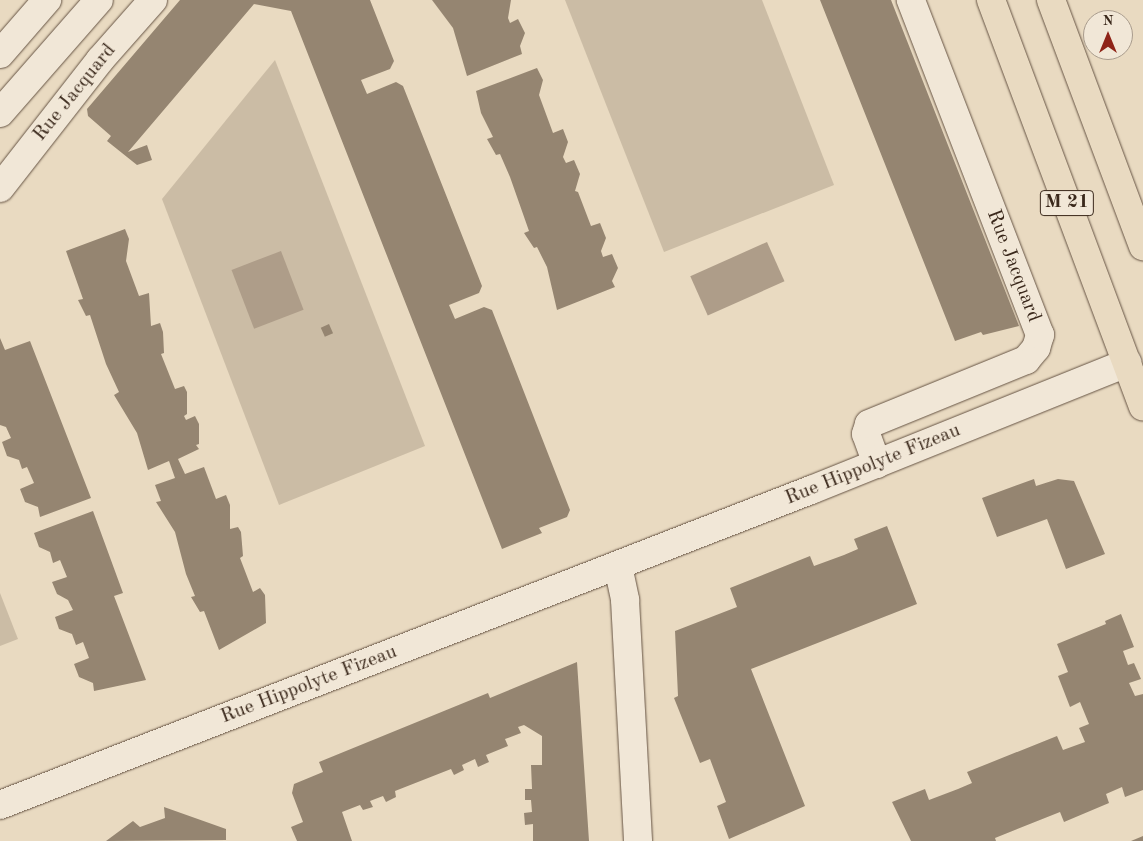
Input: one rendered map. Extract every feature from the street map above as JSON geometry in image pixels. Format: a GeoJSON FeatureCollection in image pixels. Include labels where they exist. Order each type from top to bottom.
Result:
{"type":"FeatureCollection","features":[{"type":"Feature","properties":{"kind":"main road","name":"M 21"},"geometry":{"type":"LineString","coordinates":[[991,0],[1143,406]]}},
{"type":"Feature","properties":{"kind":"main road","name":"M 21"},"geometry":{"type":"LineString","coordinates":[[1051,0],[1143,246]]}},
{"type":"Feature","properties":{"kind":"street"},"geometry":{"type":"LineString","coordinates":[[0,54],[47,0]]}},
{"type":"Feature","properties":{"kind":"street"},"geometry":{"type":"LineString","coordinates":[[0,113],[99,0]]}},
{"type":"Feature","properties":{"kind":"street","name":"Rue Jacquard"},"geometry":{"type":"LineString","coordinates":[[0,188],[100,60],[153,0]]}},
{"type":"Feature","properties":{"kind":"street","name":"Rue Jacquard"},"geometry":{"type":"LineString","coordinates":[[877,464],[866,434],[869,424],[1026,360],[1036,348],[1040,335],[911,0]]}},
{"type":"Feature","properties":{"kind":"street","name":"Rue Hippolyte Fizeau"},"geometry":{"type":"LineString","coordinates":[[0,805],[618,566],[1127,363]]}},
{"type":"Feature","properties":{"kind":"street"},"geometry":{"type":"LineString","coordinates":[[618,566],[626,600],[638,841]]}},
{"type":"Feature","properties":{"kind":"shaded area"},"geometry":{"type":"Polygon","coordinates":[[[565,0],[762,0],[834,185],[664,252],[565,0]]]}},
{"type":"Feature","properties":{"kind":"shaded area"},"geometry":{"type":"Polygon","coordinates":[[[275,60],[425,446],[279,505],[162,199],[275,60]]]}},
{"type":"Feature","properties":{"kind":"shaded area"},"geometry":{"type":"Polygon","coordinates":[[[767,242],[784,281],[708,315],[690,276],[767,242]]]}},
{"type":"Feature","properties":{"kind":"shaded area"},"geometry":{"type":"Polygon","coordinates":[[[281,251],[304,310],[254,329],[232,270],[281,251]]]}},
{"type":"Feature","properties":{"kind":"shaded area"},"geometry":{"type":"Polygon","coordinates":[[[0,593],[18,639],[0,646],[0,593]]]}},
{"type":"Feature","properties":{"kind":"building"},"geometry":{"type":"Polygon","coordinates":[[[180,0],[370,0],[394,61],[390,69],[361,80],[367,94],[396,82],[403,86],[482,286],[479,293],[449,305],[455,319],[484,307],[492,310],[570,510],[567,517],[539,528],[542,533],[502,549],[291,11],[254,4],[128,152],[147,145],[152,160],[137,165],[107,141],[111,136],[88,116],[87,109],[180,0]]]}},
{"type":"Feature","properties":{"kind":"building"},"geometry":{"type":"Polygon","coordinates":[[[432,0],[511,0],[508,18],[510,23],[518,19],[525,33],[520,46],[522,54],[467,76],[453,28],[432,0]]]}},
{"type":"Feature","properties":{"kind":"building"},"geometry":{"type":"Polygon","coordinates":[[[820,0],[891,0],[1019,326],[983,335],[981,332],[955,341],[820,0]]]}},
{"type":"Feature","properties":{"kind":"building"},"geometry":{"type":"Polygon","coordinates":[[[537,68],[543,80],[539,95],[553,133],[563,129],[568,142],[563,157],[566,163],[574,160],[580,174],[575,191],[578,192],[591,226],[600,223],[606,238],[601,251],[603,257],[612,254],[618,268],[612,281],[615,287],[557,310],[547,267],[537,247],[534,248],[524,233],[529,231],[510,177],[500,154],[496,155],[487,139],[493,137],[481,113],[476,91],[537,68]]]}},
{"type":"Feature","properties":{"kind":"building"},"geometry":{"type":"Polygon","coordinates":[[[125,229],[129,239],[126,261],[139,296],[149,293],[151,326],[160,323],[163,332],[164,353],[161,354],[175,389],[184,386],[187,392],[187,414],[184,416],[186,420],[195,416],[199,424],[199,444],[196,445],[199,449],[178,459],[185,474],[204,467],[216,499],[226,495],[230,505],[230,529],[238,527],[241,532],[243,556],[240,558],[253,592],[260,588],[265,595],[266,623],[219,650],[204,611],[200,612],[191,597],[195,596],[186,574],[175,532],[156,502],[161,501],[155,485],[175,478],[169,461],[148,470],[137,433],[114,395],[119,392],[106,364],[90,315],[86,316],[78,300],[83,299],[66,251],[125,229]]]}},
{"type":"Feature","properties":{"kind":"building"},"geometry":{"type":"Polygon","coordinates":[[[329,324],[333,333],[325,337],[321,328],[329,324]]]}},
{"type":"Feature","properties":{"kind":"building"},"geometry":{"type":"Polygon","coordinates":[[[0,338],[5,350],[30,341],[91,498],[40,517],[38,507],[25,502],[20,489],[34,483],[27,467],[22,469],[19,460],[7,456],[2,442],[11,438],[6,427],[0,425],[0,338]]]}},
{"type":"Feature","properties":{"kind":"building"},"geometry":{"type":"Polygon","coordinates":[[[1034,479],[1036,486],[1058,479],[1074,481],[1105,554],[1066,569],[1047,519],[997,537],[982,498],[1034,479]]]}},
{"type":"Feature","properties":{"kind":"building"},"geometry":{"type":"Polygon","coordinates":[[[93,511],[123,593],[114,596],[146,680],[94,691],[93,683],[79,677],[74,664],[89,658],[83,642],[76,645],[72,634],[59,629],[55,617],[73,610],[68,600],[57,594],[52,582],[67,577],[60,560],[53,563],[50,552],[39,547],[34,533],[93,511]]]}},
{"type":"Feature","properties":{"kind":"building"},"geometry":{"type":"Polygon","coordinates":[[[887,526],[917,604],[751,669],[805,806],[729,839],[717,806],[726,802],[710,759],[700,763],[674,698],[678,696],[675,631],[737,607],[730,588],[810,556],[814,566],[844,555],[858,549],[854,539],[887,526]]]}},
{"type":"Feature","properties":{"kind":"building"},"geometry":{"type":"Polygon","coordinates":[[[1121,614],[1134,647],[1123,651],[1128,665],[1134,663],[1141,679],[1129,683],[1135,696],[1143,694],[1143,790],[1125,797],[1122,787],[1106,794],[1109,803],[1064,822],[1060,812],[995,838],[996,841],[911,841],[892,802],[925,789],[929,800],[958,789],[972,783],[967,772],[1057,736],[1063,750],[1085,742],[1079,728],[1089,724],[1080,702],[1070,707],[1058,676],[1068,672],[1057,644],[1106,624],[1105,621],[1121,614]]]}},
{"type":"Feature","properties":{"kind":"building"},"geometry":{"type":"Polygon","coordinates":[[[577,662],[589,841],[533,841],[533,824],[525,825],[524,813],[532,812],[531,800],[525,800],[525,789],[532,789],[531,765],[542,765],[542,736],[524,725],[518,727],[521,733],[505,739],[508,746],[486,755],[489,762],[478,767],[475,759],[462,765],[464,770],[454,775],[451,769],[395,791],[396,797],[386,802],[383,796],[370,801],[373,807],[363,810],[360,805],[342,812],[352,841],[297,841],[291,827],[303,822],[292,793],[294,784],[323,772],[319,762],[488,693],[490,698],[577,662]]]}},
{"type":"Feature","properties":{"kind":"building"},"geometry":{"type":"Polygon","coordinates":[[[164,807],[226,829],[226,840],[106,841],[133,821],[140,827],[165,818],[164,807]]]}},
{"type":"Feature","properties":{"kind":"building"},"geometry":{"type":"Polygon","coordinates":[[[1143,836],[1143,841],[1131,841],[1143,836]]]}}]}
